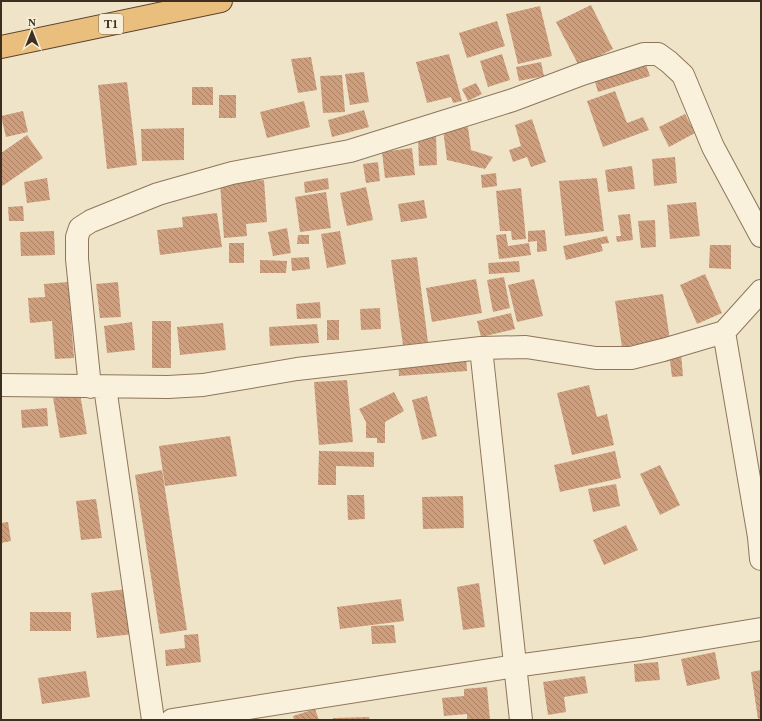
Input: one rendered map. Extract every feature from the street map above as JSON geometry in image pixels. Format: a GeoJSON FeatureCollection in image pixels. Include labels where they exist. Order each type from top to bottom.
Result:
{"type":"FeatureCollection","features":[{"type":"Feature","properties":{"kind":"highway","name":"T1"},"geometry":{"type":"LineString","coordinates":[[1,47],[221,1]]}},
{"type":"Feature","properties":{"kind":"street"},"geometry":{"type":"LineString","coordinates":[[153,720],[77,259],[77,237],[80,228],[91,221],[158,194],[232,173],[350,151],[513,100],[582,74],[644,54],[658,54],[683,75],[713,147],[761,236]]}},
{"type":"Feature","properties":{"kind":"street"},"geometry":{"type":"LineString","coordinates":[[1,386],[168,387],[203,385],[297,369],[481,348],[526,347],[596,358],[631,358],[724,332],[761,291]]}},
{"type":"Feature","properties":{"kind":"street"},"geometry":{"type":"LineString","coordinates":[[724,332],[759,537],[761,559]]}},
{"type":"Feature","properties":{"kind":"street"},"geometry":{"type":"LineString","coordinates":[[481,348],[522,720]]}},
{"type":"Feature","properties":{"kind":"street"},"geometry":{"type":"LineString","coordinates":[[172,720],[515,666],[640,649],[761,629]]}},
{"type":"Feature","properties":{"kind":"building"},"geometry":{"type":"Polygon","coordinates":[[[591,5],[613,49],[579,66],[556,22],[591,5]]]}},
{"type":"Feature","properties":{"kind":"building"},"geometry":{"type":"Polygon","coordinates":[[[540,6],[552,56],[518,64],[506,14],[540,6]]]}},
{"type":"Feature","properties":{"kind":"building"},"geometry":{"type":"Polygon","coordinates":[[[497,21],[505,46],[467,58],[459,33],[497,21]]]}},
{"type":"Feature","properties":{"kind":"building"},"geometry":{"type":"Polygon","coordinates":[[[449,54],[462,101],[453,103],[451,97],[427,103],[416,62],[449,54]]]}},
{"type":"Feature","properties":{"kind":"building"},"geometry":{"type":"Polygon","coordinates":[[[502,54],[510,80],[488,87],[480,61],[502,54]]]}},
{"type":"Feature","properties":{"kind":"building"},"geometry":{"type":"Polygon","coordinates":[[[311,57],[317,90],[298,93],[291,59],[311,57]]]}},
{"type":"Feature","properties":{"kind":"building"},"geometry":{"type":"Polygon","coordinates":[[[644,59],[650,76],[598,92],[593,75],[644,59]]]}},
{"type":"Feature","properties":{"kind":"building"},"geometry":{"type":"Polygon","coordinates":[[[541,62],[544,76],[519,81],[516,67],[541,62]]]}},
{"type":"Feature","properties":{"kind":"building"},"geometry":{"type":"Polygon","coordinates":[[[364,72],[369,102],[350,105],[345,74],[364,72]]]}},
{"type":"Feature","properties":{"kind":"building"},"geometry":{"type":"Polygon","coordinates":[[[342,75],[345,112],[323,113],[320,76],[342,75]]]}},
{"type":"Feature","properties":{"kind":"building"},"geometry":{"type":"Polygon","coordinates":[[[127,82],[137,165],[107,169],[98,85],[127,82]]]}},
{"type":"Feature","properties":{"kind":"building"},"geometry":{"type":"Polygon","coordinates":[[[476,83],[482,94],[468,101],[462,89],[476,83]]]}},
{"type":"Feature","properties":{"kind":"building"},"geometry":{"type":"Polygon","coordinates":[[[192,87],[213,87],[213,105],[192,105],[192,87]]]}},
{"type":"Feature","properties":{"kind":"building"},"geometry":{"type":"Polygon","coordinates":[[[615,91],[627,123],[643,117],[649,130],[603,147],[587,101],[615,91]]]}},
{"type":"Feature","properties":{"kind":"building"},"geometry":{"type":"Polygon","coordinates":[[[219,95],[236,95],[236,118],[219,118],[219,95]]]}},
{"type":"Feature","properties":{"kind":"building"},"geometry":{"type":"Polygon","coordinates":[[[304,101],[310,127],[267,138],[260,112],[304,101]]]}},
{"type":"Feature","properties":{"kind":"building"},"geometry":{"type":"Polygon","coordinates":[[[364,110],[369,127],[332,137],[328,120],[364,110]]]}},
{"type":"Feature","properties":{"kind":"building"},"geometry":{"type":"Polygon","coordinates":[[[23,111],[28,132],[6,137],[1,116],[23,111]]]}},
{"type":"Feature","properties":{"kind":"building"},"geometry":{"type":"Polygon","coordinates":[[[685,114],[695,133],[669,147],[659,127],[685,114]]]}},
{"type":"Feature","properties":{"kind":"building"},"geometry":{"type":"Polygon","coordinates":[[[532,119],[546,162],[531,167],[527,157],[513,162],[509,150],[521,146],[515,125],[532,119]]]}},
{"type":"Feature","properties":{"kind":"building"},"geometry":{"type":"Polygon","coordinates":[[[468,127],[471,150],[493,157],[485,169],[447,160],[443,130],[468,127]]]}},
{"type":"Feature","properties":{"kind":"building"},"geometry":{"type":"Polygon","coordinates":[[[184,128],[184,160],[142,161],[141,129],[184,128]]]}},
{"type":"Feature","properties":{"kind":"building"},"geometry":{"type":"Polygon","coordinates":[[[27,135],[43,158],[1,187],[1,153],[27,135]]]}},
{"type":"Feature","properties":{"kind":"building"},"geometry":{"type":"Polygon","coordinates":[[[436,136],[437,165],[419,166],[418,137],[436,136]]]}},
{"type":"Feature","properties":{"kind":"building"},"geometry":{"type":"Polygon","coordinates":[[[412,148],[415,175],[385,178],[382,152],[412,148]]]}},
{"type":"Feature","properties":{"kind":"building"},"geometry":{"type":"Polygon","coordinates":[[[675,157],[677,183],[654,186],[652,159],[675,157]]]}},
{"type":"Feature","properties":{"kind":"building"},"geometry":{"type":"Polygon","coordinates":[[[378,162],[380,181],[366,183],[363,164],[378,162]]]}},
{"type":"Feature","properties":{"kind":"building"},"geometry":{"type":"Polygon","coordinates":[[[632,166],[635,189],[608,192],[605,170],[632,166]]]}},
{"type":"Feature","properties":{"kind":"building"},"geometry":{"type":"Polygon","coordinates":[[[496,173],[497,186],[482,188],[481,175],[496,173]]]}},
{"type":"Feature","properties":{"kind":"building"},"geometry":{"type":"Polygon","coordinates":[[[47,178],[50,200],[27,203],[24,182],[47,178]]]}},
{"type":"Feature","properties":{"kind":"building"},"geometry":{"type":"Polygon","coordinates":[[[328,178],[329,189],[305,193],[304,182],[328,178]]]}},
{"type":"Feature","properties":{"kind":"building"},"geometry":{"type":"Polygon","coordinates":[[[597,178],[604,231],[565,236],[559,181],[597,178]]]}},
{"type":"Feature","properties":{"kind":"building"},"geometry":{"type":"Polygon","coordinates":[[[264,180],[267,222],[246,224],[247,236],[224,238],[220,183],[264,180]]]}},
{"type":"Feature","properties":{"kind":"building"},"geometry":{"type":"Polygon","coordinates":[[[366,187],[373,220],[347,226],[340,193],[366,187]]]}},
{"type":"Feature","properties":{"kind":"building"},"geometry":{"type":"Polygon","coordinates":[[[521,188],[526,239],[512,240],[511,231],[500,231],[496,191],[521,188]]]}},
{"type":"Feature","properties":{"kind":"building"},"geometry":{"type":"Polygon","coordinates":[[[326,192],[331,228],[300,232],[295,197],[326,192]]]}},
{"type":"Feature","properties":{"kind":"building"},"geometry":{"type":"Polygon","coordinates":[[[424,200],[427,218],[401,222],[398,204],[424,200]]]}},
{"type":"Feature","properties":{"kind":"building"},"geometry":{"type":"Polygon","coordinates":[[[696,202],[700,236],[670,239],[667,205],[696,202]]]}},
{"type":"Feature","properties":{"kind":"building"},"geometry":{"type":"Polygon","coordinates":[[[23,206],[24,221],[9,221],[8,207],[23,206]]]}},
{"type":"Feature","properties":{"kind":"building"},"geometry":{"type":"Polygon","coordinates":[[[217,213],[222,247],[160,255],[157,230],[183,227],[182,217],[217,213]]]}},
{"type":"Feature","properties":{"kind":"building"},"geometry":{"type":"Polygon","coordinates":[[[630,214],[633,240],[617,242],[616,236],[621,236],[618,215],[630,214]]]}},
{"type":"Feature","properties":{"kind":"building"},"geometry":{"type":"Polygon","coordinates":[[[655,220],[656,247],[641,248],[638,221],[655,220]]]}},
{"type":"Feature","properties":{"kind":"building"},"geometry":{"type":"Polygon","coordinates":[[[287,228],[291,253],[273,256],[268,232],[287,228]]]}},
{"type":"Feature","properties":{"kind":"building"},"geometry":{"type":"Polygon","coordinates":[[[545,230],[547,251],[537,252],[537,241],[528,242],[528,231],[545,230]]]}},
{"type":"Feature","properties":{"kind":"building"},"geometry":{"type":"Polygon","coordinates":[[[54,231],[55,255],[21,256],[20,232],[54,231]]]}},
{"type":"Feature","properties":{"kind":"building"},"geometry":{"type":"Polygon","coordinates":[[[340,231],[346,264],[327,268],[321,234],[340,231]]]}},
{"type":"Feature","properties":{"kind":"building"},"geometry":{"type":"Polygon","coordinates":[[[506,234],[508,246],[529,243],[531,255],[499,259],[496,235],[506,234]]]}},
{"type":"Feature","properties":{"kind":"building"},"geometry":{"type":"Polygon","coordinates":[[[298,235],[309,235],[309,244],[297,244],[298,235]]]}},
{"type":"Feature","properties":{"kind":"building"},"geometry":{"type":"Polygon","coordinates":[[[607,236],[609,243],[601,244],[603,251],[566,260],[563,246],[607,236]]]}},
{"type":"Feature","properties":{"kind":"building"},"geometry":{"type":"Polygon","coordinates":[[[229,243],[244,243],[244,263],[229,263],[229,243]]]}},
{"type":"Feature","properties":{"kind":"building"},"geometry":{"type":"Polygon","coordinates":[[[710,245],[731,245],[731,269],[709,268],[710,245]]]}},
{"type":"Feature","properties":{"kind":"building"},"geometry":{"type":"Polygon","coordinates":[[[309,257],[310,269],[292,271],[291,258],[309,257]]]}},
{"type":"Feature","properties":{"kind":"building"},"geometry":{"type":"Polygon","coordinates":[[[417,257],[428,342],[403,345],[391,260],[417,257]]]}},
{"type":"Feature","properties":{"kind":"building"},"geometry":{"type":"Polygon","coordinates":[[[260,260],[287,261],[286,273],[260,273],[260,260]]]}},
{"type":"Feature","properties":{"kind":"building"},"geometry":{"type":"Polygon","coordinates":[[[519,261],[520,272],[489,274],[488,263],[519,261]]]}},
{"type":"Feature","properties":{"kind":"building"},"geometry":{"type":"Polygon","coordinates":[[[705,274],[722,313],[697,324],[680,285],[705,274]]]}},
{"type":"Feature","properties":{"kind":"building"},"geometry":{"type":"Polygon","coordinates":[[[504,277],[510,308],[493,312],[487,280],[504,277]]]}},
{"type":"Feature","properties":{"kind":"building"},"geometry":{"type":"Polygon","coordinates":[[[476,279],[482,313],[432,322],[426,288],[476,279]]]}},
{"type":"Feature","properties":{"kind":"building"},"geometry":{"type":"Polygon","coordinates":[[[534,279],[543,316],[517,322],[508,285],[534,279]]]}},
{"type":"Feature","properties":{"kind":"building"},"geometry":{"type":"Polygon","coordinates":[[[68,282],[74,358],[55,359],[52,321],[30,323],[28,298],[45,297],[44,284],[68,282]]]}},
{"type":"Feature","properties":{"kind":"building"},"geometry":{"type":"Polygon","coordinates":[[[118,282],[121,317],[100,318],[96,284],[118,282]]]}},
{"type":"Feature","properties":{"kind":"building"},"geometry":{"type":"Polygon","coordinates":[[[663,294],[670,340],[622,347],[615,301],[663,294]]]}},
{"type":"Feature","properties":{"kind":"building"},"geometry":{"type":"Polygon","coordinates":[[[320,302],[321,318],[297,319],[296,304],[320,302]]]}},
{"type":"Feature","properties":{"kind":"building"},"geometry":{"type":"Polygon","coordinates":[[[380,308],[381,329],[361,330],[360,309],[380,308]]]}},
{"type":"Feature","properties":{"kind":"building"},"geometry":{"type":"Polygon","coordinates":[[[511,313],[515,329],[481,337],[477,321],[511,313]]]}},
{"type":"Feature","properties":{"kind":"building"},"geometry":{"type":"Polygon","coordinates":[[[327,320],[339,320],[339,340],[327,340],[327,320]]]}},
{"type":"Feature","properties":{"kind":"building"},"geometry":{"type":"Polygon","coordinates":[[[152,321],[171,321],[171,368],[152,368],[152,321]]]}},
{"type":"Feature","properties":{"kind":"building"},"geometry":{"type":"Polygon","coordinates":[[[132,322],[135,350],[107,353],[104,326],[132,322]]]}},
{"type":"Feature","properties":{"kind":"building"},"geometry":{"type":"Polygon","coordinates":[[[223,323],[226,350],[180,355],[177,327],[223,323]]]}},
{"type":"Feature","properties":{"kind":"building"},"geometry":{"type":"Polygon","coordinates":[[[317,324],[319,343],[270,346],[269,327],[317,324]]]}},
{"type":"Feature","properties":{"kind":"building"},"geometry":{"type":"Polygon","coordinates":[[[681,353],[683,376],[672,377],[670,361],[663,362],[662,354],[681,353]]]}},
{"type":"Feature","properties":{"kind":"building"},"geometry":{"type":"Polygon","coordinates":[[[466,356],[467,371],[399,376],[398,361],[466,356]]]}},
{"type":"Feature","properties":{"kind":"building"},"geometry":{"type":"Polygon","coordinates":[[[347,380],[353,442],[319,445],[314,382],[347,380]]]}},
{"type":"Feature","properties":{"kind":"building"},"geometry":{"type":"Polygon","coordinates":[[[589,385],[597,417],[607,414],[614,445],[572,455],[557,393],[589,385]]]}},
{"type":"Feature","properties":{"kind":"building"},"geometry":{"type":"Polygon","coordinates":[[[394,392],[404,411],[385,422],[385,443],[377,443],[377,438],[366,438],[366,422],[359,409],[394,392]]]}},
{"type":"Feature","properties":{"kind":"building"},"geometry":{"type":"Polygon","coordinates":[[[80,394],[87,434],[60,438],[53,398],[80,394]]]}},
{"type":"Feature","properties":{"kind":"building"},"geometry":{"type":"Polygon","coordinates":[[[427,396],[437,436],[422,440],[412,400],[427,396]]]}},
{"type":"Feature","properties":{"kind":"building"},"geometry":{"type":"Polygon","coordinates":[[[47,408],[48,426],[22,428],[21,410],[47,408]]]}},
{"type":"Feature","properties":{"kind":"building"},"geometry":{"type":"Polygon","coordinates":[[[230,436],[237,476],[165,486],[159,446],[230,436]]]}},
{"type":"Feature","properties":{"kind":"building"},"geometry":{"type":"Polygon","coordinates":[[[319,451],[374,452],[374,467],[336,466],[336,485],[318,485],[319,451]]]}},
{"type":"Feature","properties":{"kind":"building"},"geometry":{"type":"Polygon","coordinates":[[[615,451],[621,478],[560,492],[554,465],[615,451]]]}},
{"type":"Feature","properties":{"kind":"building"},"geometry":{"type":"Polygon","coordinates":[[[660,465],[680,505],[660,515],[640,474],[660,465]]]}},
{"type":"Feature","properties":{"kind":"building"},"geometry":{"type":"Polygon","coordinates":[[[162,470],[187,630],[160,634],[135,475],[162,470]]]}},
{"type":"Feature","properties":{"kind":"building"},"geometry":{"type":"Polygon","coordinates":[[[616,484],[620,506],[593,512],[588,489],[616,484]]]}},
{"type":"Feature","properties":{"kind":"building"},"geometry":{"type":"Polygon","coordinates":[[[347,495],[364,495],[365,519],[348,520],[347,495]]]}},
{"type":"Feature","properties":{"kind":"building"},"geometry":{"type":"Polygon","coordinates":[[[463,496],[464,528],[423,529],[422,497],[463,496]]]}},
{"type":"Feature","properties":{"kind":"building"},"geometry":{"type":"Polygon","coordinates":[[[96,499],[102,538],[81,540],[76,501],[96,499]]]}},
{"type":"Feature","properties":{"kind":"building"},"geometry":{"type":"Polygon","coordinates":[[[8,522],[11,541],[1,543],[1,523],[8,522]]]}},
{"type":"Feature","properties":{"kind":"building"},"geometry":{"type":"Polygon","coordinates":[[[626,525],[638,550],[604,565],[593,540],[626,525]]]}},
{"type":"Feature","properties":{"kind":"building"},"geometry":{"type":"Polygon","coordinates":[[[479,583],[485,627],[463,630],[457,587],[479,583]]]}},
{"type":"Feature","properties":{"kind":"building"},"geometry":{"type":"Polygon","coordinates":[[[128,589],[134,634],[97,638],[91,593],[128,589]]]}},
{"type":"Feature","properties":{"kind":"building"},"geometry":{"type":"Polygon","coordinates":[[[401,599],[404,621],[340,629],[337,607],[401,599]]]}},
{"type":"Feature","properties":{"kind":"building"},"geometry":{"type":"Polygon","coordinates":[[[30,612],[71,612],[71,631],[30,631],[30,612]]]}},
{"type":"Feature","properties":{"kind":"building"},"geometry":{"type":"Polygon","coordinates":[[[394,625],[396,643],[372,644],[371,626],[394,625]]]}},
{"type":"Feature","properties":{"kind":"building"},"geometry":{"type":"Polygon","coordinates":[[[198,634],[201,662],[166,666],[165,650],[185,648],[184,635],[198,634]]]}},
{"type":"Feature","properties":{"kind":"building"},"geometry":{"type":"Polygon","coordinates":[[[715,652],[720,679],[687,686],[681,659],[715,652]]]}},
{"type":"Feature","properties":{"kind":"building"},"geometry":{"type":"Polygon","coordinates":[[[658,662],[660,680],[635,682],[634,664],[658,662]]]}},
{"type":"Feature","properties":{"kind":"building"},"geometry":{"type":"Polygon","coordinates":[[[761,670],[761,718],[758,719],[751,672],[761,670]]]}},
{"type":"Feature","properties":{"kind":"building"},"geometry":{"type":"Polygon","coordinates":[[[86,671],[90,697],[42,704],[38,678],[86,671]]]}},
{"type":"Feature","properties":{"kind":"building"},"geometry":{"type":"Polygon","coordinates":[[[585,676],[588,693],[564,697],[566,712],[548,715],[543,682],[585,676]]]}},
{"type":"Feature","properties":{"kind":"building"},"geometry":{"type":"Polygon","coordinates":[[[487,687],[490,720],[467,720],[467,714],[444,716],[442,698],[464,696],[464,689],[487,687]]]}},
{"type":"Feature","properties":{"kind":"building"},"geometry":{"type":"Polygon","coordinates":[[[315,709],[319,720],[294,720],[293,716],[315,709]]]}},
{"type":"Feature","properties":{"kind":"building"},"geometry":{"type":"Polygon","coordinates":[[[369,717],[370,720],[333,720],[333,718],[369,717]]]}}]}
